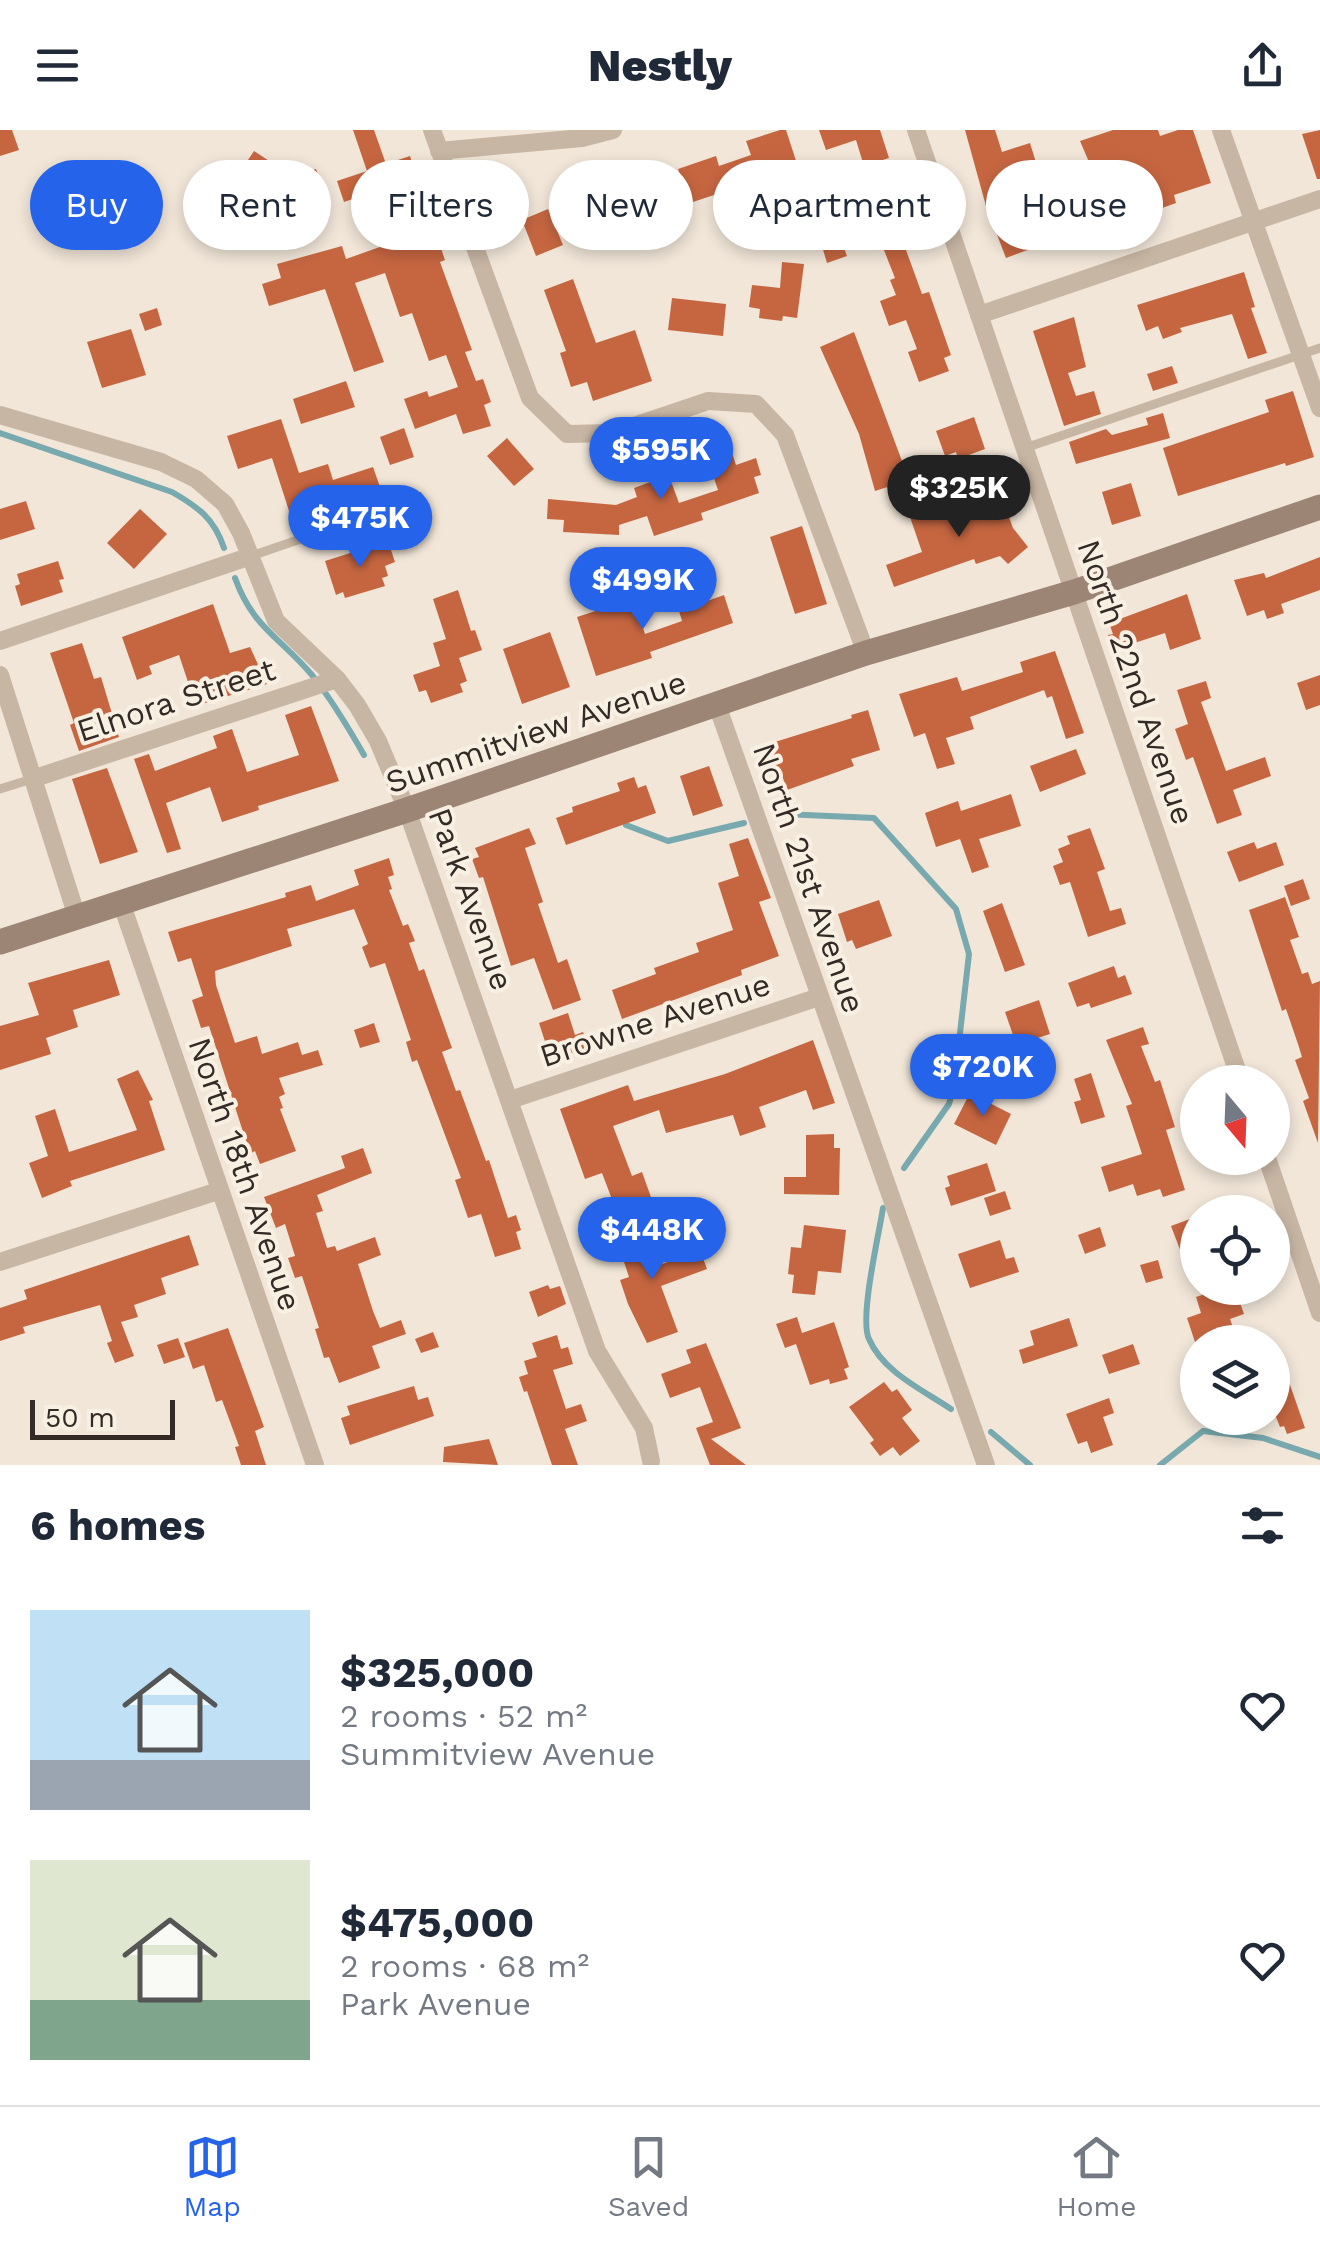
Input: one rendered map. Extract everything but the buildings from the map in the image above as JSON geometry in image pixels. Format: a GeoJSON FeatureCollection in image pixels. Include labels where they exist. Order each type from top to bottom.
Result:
{"type":"FeatureCollection","features":[{"type":"Feature","properties":{"kind":"main road","name":"Summitview Avenue"},"geometry":{"type":"LineString","coordinates":[[0,942],[408,810],[866,652],[1074,592],[1320,507]]}},
{"type":"Feature","properties":{"kind":"street"},"geometry":{"type":"LineString","coordinates":[[432,130],[530,398],[567,434],[612,433],[708,401],[756,404],[785,435],[866,652]]}},
{"type":"Feature","properties":{"kind":"street"},"geometry":{"type":"LineString","coordinates":[[439,151],[582,138],[613,130]]}},
{"type":"Feature","properties":{"kind":"street","name":"North 22nd Avenue"},"geometry":{"type":"LineString","coordinates":[[916,130],[1235,1065]]}},
{"type":"Feature","properties":{"kind":"street"},"geometry":{"type":"LineString","coordinates":[[1221,130],[1320,408]]}},
{"type":"Feature","properties":{"kind":"street"},"geometry":{"type":"LineString","coordinates":[[979,314],[1320,199]]}},
{"type":"Feature","properties":{"kind":"street","name":"Park Avenue"},"geometry":{"type":"LineString","coordinates":[[0,416],[161,462],[196,479],[226,504],[276,621],[378,741],[408,810],[597,1350],[644,1428],[651,1461]]}},
{"type":"Feature","properties":{"kind":"street"},"geometry":{"type":"LineString","coordinates":[[0,641],[250,556]]}},
{"type":"Feature","properties":{"kind":"street"},"geometry":{"type":"LineString","coordinates":[[0,676],[77,917]]}},
{"type":"Feature","properties":{"kind":"street","name":"Elnora Street"},"geometry":{"type":"LineString","coordinates":[[35,778],[325,683]]}},
{"type":"Feature","properties":{"kind":"street","name":"North 21st Avenue"},"geometry":{"type":"LineString","coordinates":[[718,705],[986,1465]]}},
{"type":"Feature","properties":{"kind":"street","name":"North 18th Avenue"},"geometry":{"type":"LineString","coordinates":[[120,902],[315,1465]]}},
{"type":"Feature","properties":{"kind":"street","name":"Browne Avenue"},"geometry":{"type":"LineString","coordinates":[[510,1100],[819,998]]}},
{"type":"Feature","properties":{"kind":"street"},"geometry":{"type":"LineString","coordinates":[[1273,1175],[1320,1313]]}},
{"type":"Feature","properties":{"kind":"street"},"geometry":{"type":"LineString","coordinates":[[0,1262],[218,1191]]}},
{"type":"Feature","properties":{"kind":"lane"},"geometry":{"type":"LineString","coordinates":[[1025,448],[1320,348]]}},
{"type":"Feature","properties":{"kind":"lane"},"geometry":{"type":"LineString","coordinates":[[250,556],[398,506]]}},
{"type":"Feature","properties":{"kind":"lane"},"geometry":{"type":"LineString","coordinates":[[0,788],[35,778]]}},
{"type":"Feature","properties":{"kind":"waterway"},"geometry":{"type":"LineString","coordinates":[[0,433],[172,492],[204,514],[224,548]]}},
{"type":"Feature","properties":{"kind":"waterway"},"geometry":{"type":"LineString","coordinates":[[235,578],[250,609],[312,675],[364,755]]}},
{"type":"Feature","properties":{"kind":"waterway"},"geometry":{"type":"LineString","coordinates":[[783,814],[874,818],[956,909],[969,954],[954,1086],[949,1104],[904,1168]]}},
{"type":"Feature","properties":{"kind":"waterway"},"geometry":{"type":"LineString","coordinates":[[626,825],[668,841],[744,823]]}},
{"type":"Feature","properties":{"kind":"waterway"},"geometry":{"type":"LineString","coordinates":[[883,1208],[866,1314],[869,1339],[894,1371],[951,1409]]}},
{"type":"Feature","properties":{"kind":"waterway"},"geometry":{"type":"LineString","coordinates":[[1160,1465],[1203,1431],[1263,1438],[1320,1457]]}},
{"type":"Feature","properties":{"kind":"waterway"},"geometry":{"type":"LineString","coordinates":[[991,1432],[1030,1465]]}}]}
